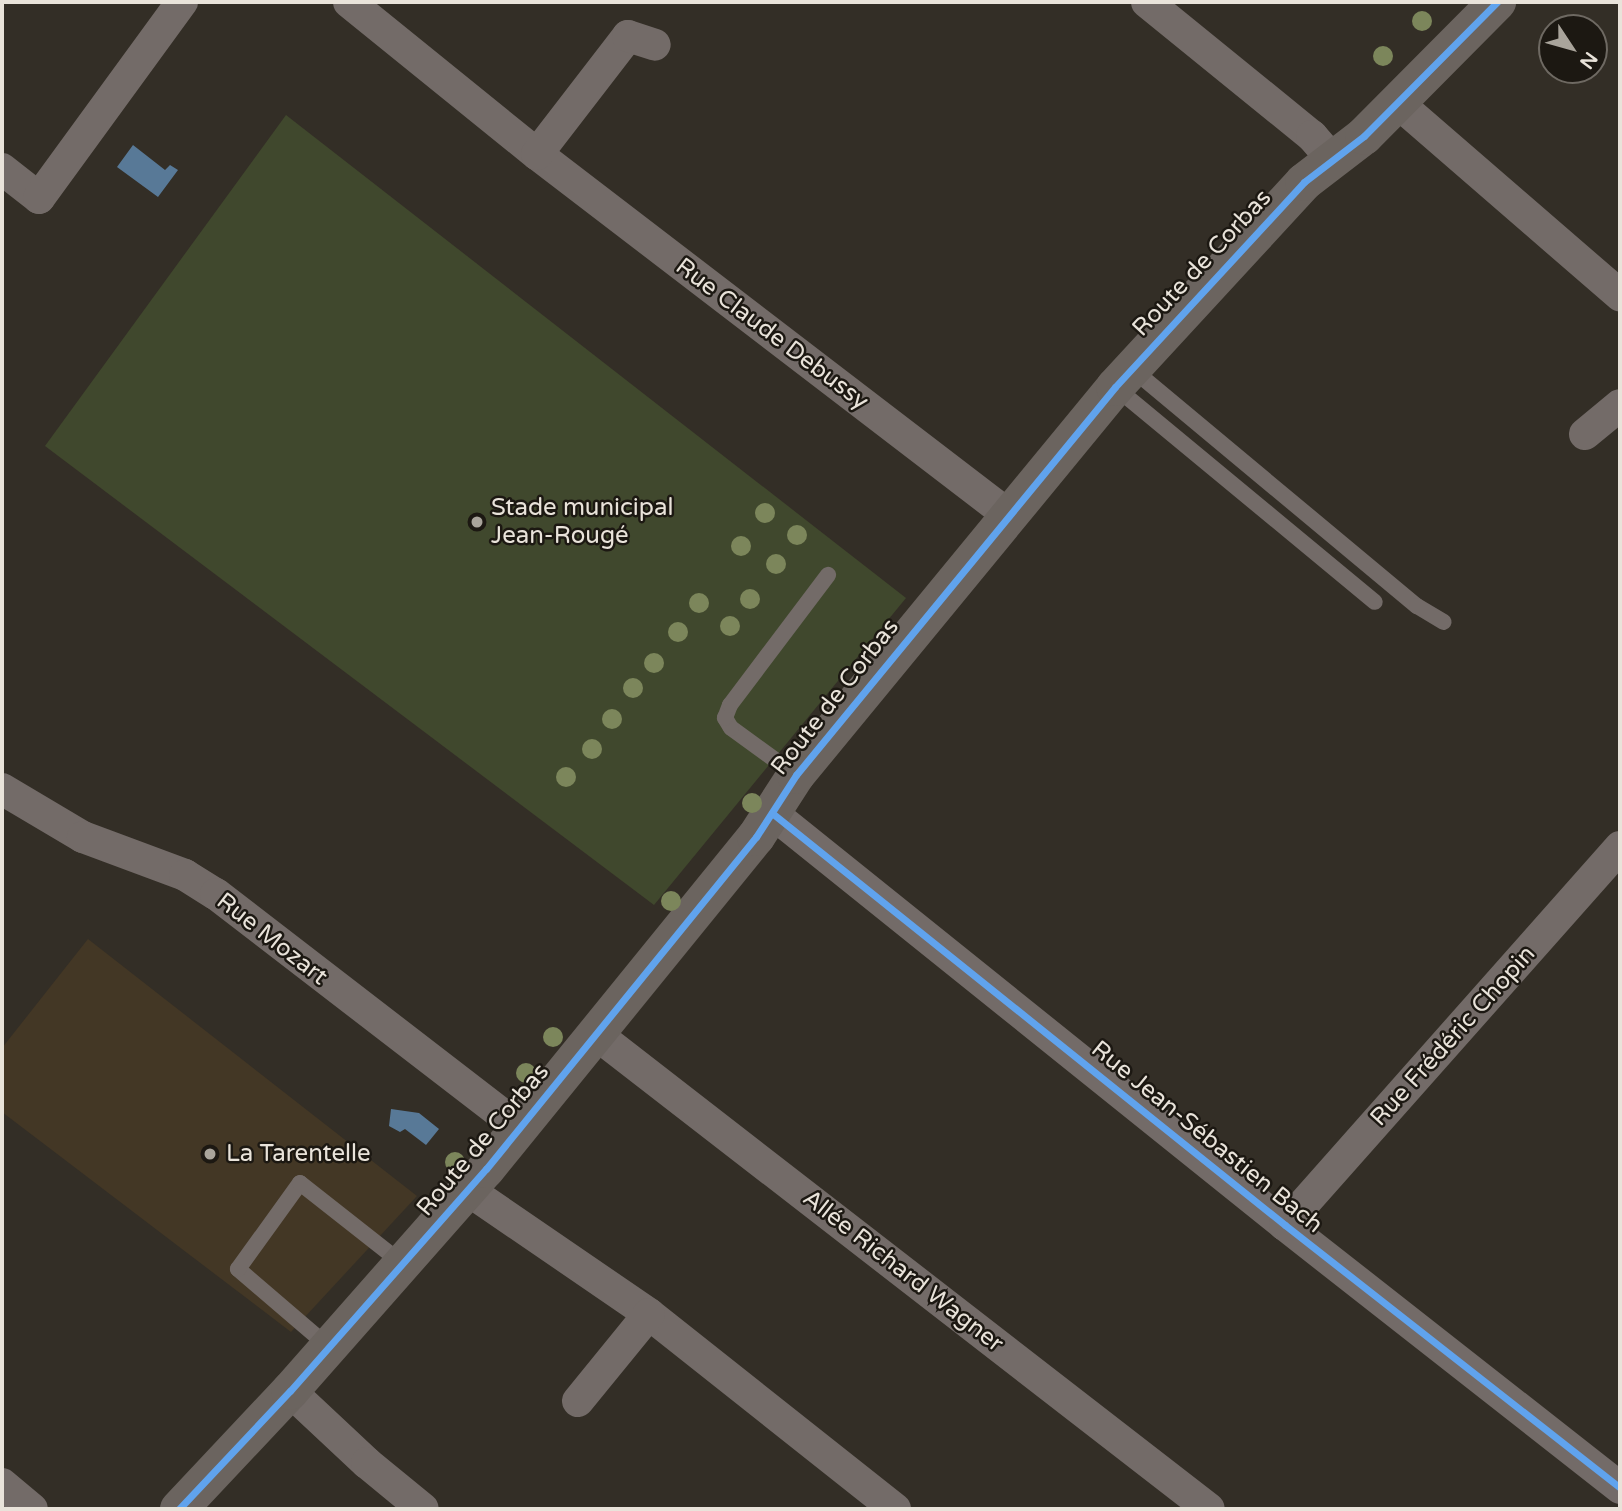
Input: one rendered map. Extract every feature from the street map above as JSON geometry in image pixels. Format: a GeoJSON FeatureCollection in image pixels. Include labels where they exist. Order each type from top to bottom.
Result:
{"type":"FeatureCollection","features":[{"type":"Feature","properties":{"kind":"street"},"geometry":{"type":"LineString","coordinates":[[2,169],[39,198],[182,2]]}},
{"type":"Feature","properties":{"kind":"street","name":"Rue Claude Debussy"},"geometry":{"type":"LineString","coordinates":[[349,2],[537,153],[1007,514]]}},
{"type":"Feature","properties":{"kind":"street"},"geometry":{"type":"LineString","coordinates":[[1147,2],[1312,136],[1333,160]]}},
{"type":"Feature","properties":{"kind":"street","name":"Route de Corbas"},"geometry":{"type":"LineString","coordinates":[[179,1509],[290,1391],[520,1128],[772,813],[796,775],[1007,514],[1123,377],[1304,182],[1364,136],[1497,2]]}},
{"type":"Feature","properties":{"kind":"street"},"geometry":{"type":"LineString","coordinates":[[537,153],[628,36],[655,45]]}},
{"type":"Feature","properties":{"kind":"street"},"geometry":{"type":"LineString","coordinates":[[1398,103],[1620,295]]}},
{"type":"Feature","properties":{"kind":"street"},"geometry":{"type":"LineString","coordinates":[[1585,434],[1620,405]]}},
{"type":"Feature","properties":{"kind":"street","name":"Rue Mozart"},"geometry":{"type":"LineString","coordinates":[[2,789],[83,837],[185,875],[216,894],[520,1128]]}},
{"type":"Feature","properties":{"kind":"street","name":"Rue Jean-Sébastien Bach"},"geometry":{"type":"LineString","coordinates":[[772,813],[1285,1225],[1620,1488]]}},
{"type":"Feature","properties":{"kind":"street","name":"Rue Frédéric Chopin"},"geometry":{"type":"LineString","coordinates":[[1285,1225],[1620,847]]}},
{"type":"Feature","properties":{"kind":"street","name":"Allée Richard Wagner"},"geometry":{"type":"LineString","coordinates":[[596,1034],[1209,1509]]}},
{"type":"Feature","properties":{"kind":"street"},"geometry":{"type":"LineString","coordinates":[[468,1190],[649,1314],[895,1509]]}},
{"type":"Feature","properties":{"kind":"street"},"geometry":{"type":"LineString","coordinates":[[578,1401],[649,1314]]}},
{"type":"Feature","properties":{"kind":"street"},"geometry":{"type":"LineString","coordinates":[[290,1391],[367,1463],[424,1509]]}},
{"type":"Feature","properties":{"kind":"street"},"geometry":{"type":"LineString","coordinates":[[2,1484],[32,1509]]}},
{"type":"Feature","properties":{"kind":"lane"},"geometry":{"type":"LineString","coordinates":[[1123,377],[1376,602]]}},
{"type":"Feature","properties":{"kind":"lane"},"geometry":{"type":"LineString","coordinates":[[1123,377],[1417,606],[1444,622]]}},
{"type":"Feature","properties":{"kind":"lane"},"geometry":{"type":"LineString","coordinates":[[796,775],[731,728],[725,718],[730,705],[828,575]]}},
{"type":"Feature","properties":{"kind":"lane"},"geometry":{"type":"LineString","coordinates":[[329,1347],[238,1269],[300,1183],[403,1264]]}},
{"type":"Feature","properties":{"kind":"shaded area","name":"La Tarentelle"},"geometry":{"type":"Polygon","coordinates":[[[88,939],[417,1196],[291,1332],[2,1112],[2,1048],[88,939]]]}},
{"type":"Feature","properties":{"kind":"green space","name":"Stade municipal Jean-Rougé"},"geometry":{"type":"Polygon","coordinates":[[[286,115],[906,598],[654,905],[45,446],[286,115]]]}},
{"type":"Feature","properties":{"kind":"water"},"geometry":{"type":"Polygon","coordinates":[[[133,145],[165,170],[170,165],[178,170],[158,197],[117,167],[133,145]]]}},
{"type":"Feature","properties":{"kind":"water"},"geometry":{"type":"Polygon","coordinates":[[[391,1109],[419,1113],[439,1129],[426,1145],[405,1129],[400,1132],[389,1126],[391,1109]]]}},
{"type":"Feature","properties":{"kind":"cycle path"},"geometry":{"type":"LineString","coordinates":[[179,1509],[290,1391],[486,1169],[756,837],[796,775],[1115,387],[1304,182],[1364,136],[1497,2]]}},
{"type":"Feature","properties":{"kind":"cycle path"},"geometry":{"type":"LineString","coordinates":[[772,813],[1285,1225],[1620,1488]]}},
{"type":"Feature","properties":{"kind":"place","name":"Stade municipal Jean-Rougé"},"geometry":{"type":"Point","coordinates":[477,522]}},
{"type":"Feature","properties":{"kind":"place","name":"La Tarentelle"},"geometry":{"type":"Point","coordinates":[210,1154]}}]}
